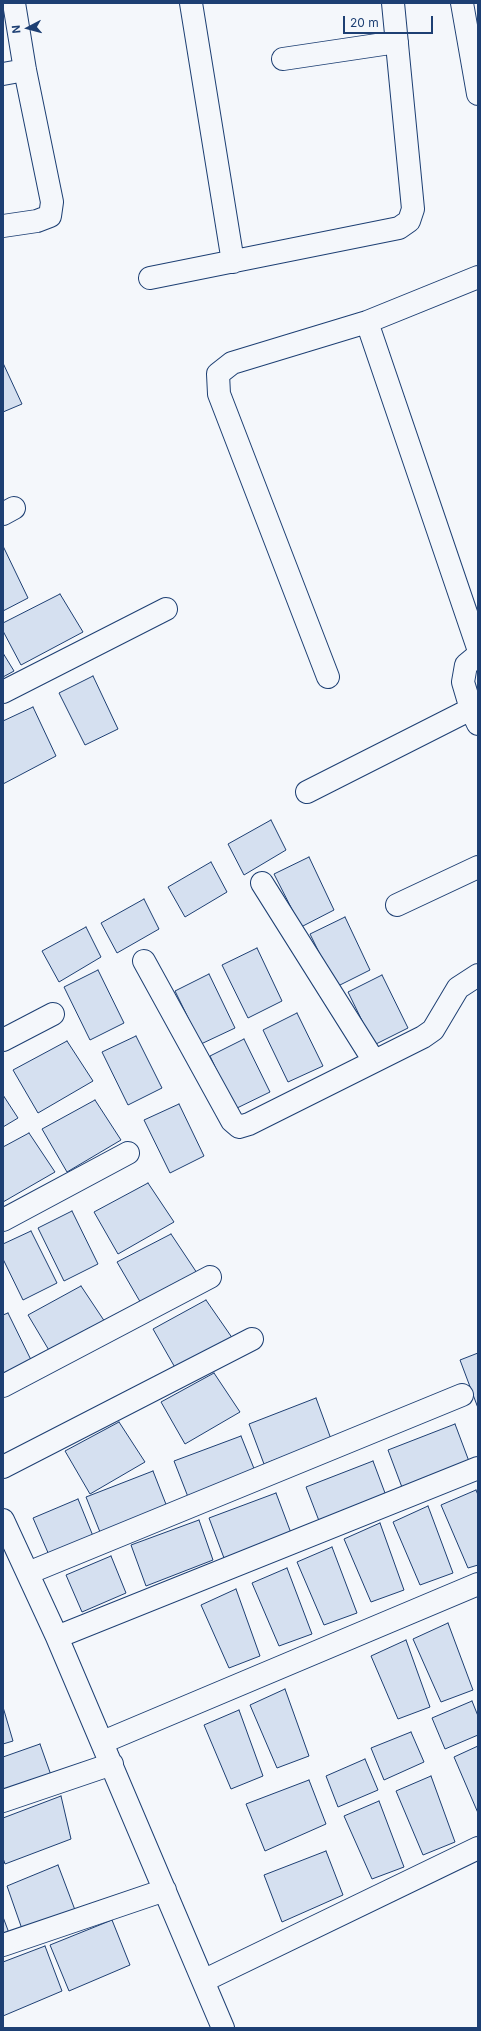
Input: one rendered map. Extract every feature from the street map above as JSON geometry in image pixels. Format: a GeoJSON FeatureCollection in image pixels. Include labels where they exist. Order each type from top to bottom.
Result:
{"type":"FeatureCollection","features":[{"type":"Feature","properties":{"kind":"street"},"geometry":{"type":"LineString","coordinates":[[3,226],[37,221],[50,216],[52,202],[25,70],[14,3]]}},
{"type":"Feature","properties":{"kind":"street"},"geometry":{"type":"LineString","coordinates":[[191,3],[233,262]]}},
{"type":"Feature","properties":{"kind":"street"},"geometry":{"type":"LineString","coordinates":[[150,278],[399,228],[409,221],[413,209],[393,3]]}},
{"type":"Feature","properties":{"kind":"street"},"geometry":{"type":"LineString","coordinates":[[462,3],[478,94]]}},
{"type":"Feature","properties":{"kind":"street"},"geometry":{"type":"LineString","coordinates":[[283,59],[397,42]]}},
{"type":"Feature","properties":{"kind":"street"},"geometry":{"type":"LineString","coordinates":[[3,74],[25,70]]}},
{"type":"Feature","properties":{"kind":"street"},"geometry":{"type":"LineString","coordinates":[[328,676],[219,394],[218,374],[232,363],[367,322],[478,277]]}},
{"type":"Feature","properties":{"kind":"street"},"geometry":{"type":"LineString","coordinates":[[367,322],[478,648]]}},
{"type":"Feature","properties":{"kind":"street"},"geometry":{"type":"LineString","coordinates":[[3,692],[166,609]]}},
{"type":"Feature","properties":{"kind":"street"},"geometry":{"type":"LineString","coordinates":[[307,792],[474,716],[463,682],[466,665],[478,655]]}},
{"type":"Feature","properties":{"kind":"street"},"geometry":{"type":"LineString","coordinates":[[397,905],[478,867]]}},
{"type":"Feature","properties":{"kind":"street"},"geometry":{"type":"LineString","coordinates":[[262,883],[374,1061]]}},
{"type":"Feature","properties":{"kind":"street"},"geometry":{"type":"LineString","coordinates":[[144,961],[232,1121],[239,1127],[249,1124],[423,1037],[433,1030],[458,988],[478,975]]}},
{"type":"Feature","properties":{"kind":"street"},"geometry":{"type":"LineString","coordinates":[[3,1040],[53,1014]]}},
{"type":"Feature","properties":{"kind":"street"},"geometry":{"type":"LineString","coordinates":[[3,1220],[128,1153]]}},
{"type":"Feature","properties":{"kind":"street"},"geometry":{"type":"LineString","coordinates":[[3,1386],[210,1277]]}},
{"type":"Feature","properties":{"kind":"street"},"geometry":{"type":"LineString","coordinates":[[3,1467],[252,1339]]}},
{"type":"Feature","properties":{"kind":"street"},"geometry":{"type":"LineString","coordinates":[[17,1562],[462,1395]]}},
{"type":"Feature","properties":{"kind":"street"},"geometry":{"type":"LineString","coordinates":[[58,1637],[478,1468]]}},
{"type":"Feature","properties":{"kind":"street"},"geometry":{"type":"LineString","coordinates":[[3,1520],[17,1562],[58,1637],[223,2028]]}},
{"type":"Feature","properties":{"kind":"street"},"geometry":{"type":"LineString","coordinates":[[102,1742],[478,1584]]}},
{"type":"Feature","properties":{"kind":"street"},"geometry":{"type":"LineString","coordinates":[[3,1801],[112,1764]]}},
{"type":"Feature","properties":{"kind":"street"},"geometry":{"type":"LineString","coordinates":[[203,1981],[478,1848]]}},
{"type":"Feature","properties":{"kind":"street"},"geometry":{"type":"LineString","coordinates":[[3,1945],[165,1890]]}},
{"type":"Feature","properties":{"kind":"building"},"geometry":{"type":"Polygon","coordinates":[[[3,363],[22,404],[3,412],[3,363]]]}},
{"type":"Feature","properties":{"kind":"building"},"geometry":{"type":"Polygon","coordinates":[[[3,546],[28,598],[3,611],[3,546]]]}},
{"type":"Feature","properties":{"kind":"building"},"geometry":{"type":"Polygon","coordinates":[[[60,594],[83,632],[21,665],[3,631],[3,623],[60,594]]]}},
{"type":"Feature","properties":{"kind":"building"},"geometry":{"type":"Polygon","coordinates":[[[3,653],[14,671],[3,677],[3,653]]]}},
{"type":"Feature","properties":{"kind":"building"},"geometry":{"type":"Polygon","coordinates":[[[93,676],[118,729],[85,745],[59,693],[93,676]]]}},
{"type":"Feature","properties":{"kind":"building"},"geometry":{"type":"Polygon","coordinates":[[[33,707],[56,756],[3,784],[3,721],[33,707]]]}},
{"type":"Feature","properties":{"kind":"building"},"geometry":{"type":"Polygon","coordinates":[[[271,820],[286,850],[244,875],[228,844],[271,820]]]}},
{"type":"Feature","properties":{"kind":"building"},"geometry":{"type":"Polygon","coordinates":[[[309,857],[334,910],[301,927],[274,874],[309,857]]]}},
{"type":"Feature","properties":{"kind":"building"},"geometry":{"type":"Polygon","coordinates":[[[211,862],[227,892],[185,917],[168,887],[211,862]]]}},
{"type":"Feature","properties":{"kind":"building"},"geometry":{"type":"Polygon","coordinates":[[[144,899],[159,929],[117,953],[101,923],[144,899]]]}},
{"type":"Feature","properties":{"kind":"building"},"geometry":{"type":"Polygon","coordinates":[[[345,917],[370,970],[336,987],[310,934],[345,917]]]}},
{"type":"Feature","properties":{"kind":"building"},"geometry":{"type":"Polygon","coordinates":[[[86,927],[101,957],[59,982],[42,951],[86,927]]]}},
{"type":"Feature","properties":{"kind":"building"},"geometry":{"type":"Polygon","coordinates":[[[257,948],[282,1001],[248,1018],[222,965],[257,948]]]}},
{"type":"Feature","properties":{"kind":"building"},"geometry":{"type":"Polygon","coordinates":[[[98,970],[124,1023],[90,1040],[64,987],[98,970]]]}},
{"type":"Feature","properties":{"kind":"building"},"geometry":{"type":"Polygon","coordinates":[[[209,974],[235,1028],[201,1044],[175,991],[209,974]]]}},
{"type":"Feature","properties":{"kind":"building"},"geometry":{"type":"Polygon","coordinates":[[[382,975],[408,1028],[374,1045],[348,992],[382,975]]]}},
{"type":"Feature","properties":{"kind":"building"},"geometry":{"type":"Polygon","coordinates":[[[297,1013],[323,1066],[288,1082],[263,1030],[297,1013]]]}},
{"type":"Feature","properties":{"kind":"building"},"geometry":{"type":"Polygon","coordinates":[[[136,1036],[162,1088],[128,1105],[102,1052],[136,1036]]]}},
{"type":"Feature","properties":{"kind":"building"},"geometry":{"type":"Polygon","coordinates":[[[244,1039],[270,1092],[235,1109],[210,1056],[244,1039]]]}},
{"type":"Feature","properties":{"kind":"building"},"geometry":{"type":"Polygon","coordinates":[[[67,1041],[93,1081],[38,1113],[13,1070],[67,1041]]]}},
{"type":"Feature","properties":{"kind":"building"},"geometry":{"type":"Polygon","coordinates":[[[3,1095],[18,1118],[3,1127],[3,1095]]]}},
{"type":"Feature","properties":{"kind":"building"},"geometry":{"type":"Polygon","coordinates":[[[95,1100],[121,1140],[67,1172],[42,1129],[95,1100]]]}},
{"type":"Feature","properties":{"kind":"building"},"geometry":{"type":"Polygon","coordinates":[[[179,1104],[204,1156],[170,1173],[144,1120],[179,1104]]]}},
{"type":"Feature","properties":{"kind":"building"},"geometry":{"type":"Polygon","coordinates":[[[29,1133],[55,1172],[3,1202],[3,1147],[29,1133]]]}},
{"type":"Feature","properties":{"kind":"building"},"geometry":{"type":"Polygon","coordinates":[[[148,1183],[174,1222],[118,1254],[94,1212],[148,1183]]]}},
{"type":"Feature","properties":{"kind":"building"},"geometry":{"type":"Polygon","coordinates":[[[72,1211],[98,1264],[64,1281],[38,1228],[72,1211]]]}},
{"type":"Feature","properties":{"kind":"building"},"geometry":{"type":"Polygon","coordinates":[[[31,1231],[57,1283],[23,1300],[3,1259],[3,1244],[31,1231]]]}},
{"type":"Feature","properties":{"kind":"building"},"geometry":{"type":"Polygon","coordinates":[[[171,1234],[197,1273],[142,1305],[117,1262],[171,1234]]]}},
{"type":"Feature","properties":{"kind":"building"},"geometry":{"type":"Polygon","coordinates":[[[81,1286],[107,1325],[53,1357],[28,1315],[81,1286]]]}},
{"type":"Feature","properties":{"kind":"building"},"geometry":{"type":"Polygon","coordinates":[[[206,1300],[233,1339],[177,1371],[153,1329],[206,1300]]]}},
{"type":"Feature","properties":{"kind":"building"},"geometry":{"type":"Polygon","coordinates":[[[8,1313],[34,1366],[3,1381],[3,1315],[8,1313]]]}},
{"type":"Feature","properties":{"kind":"building"},"geometry":{"type":"Polygon","coordinates":[[[478,1353],[478,1408],[460,1360],[478,1353]]]}},
{"type":"Feature","properties":{"kind":"building"},"geometry":{"type":"Polygon","coordinates":[[[214,1373],[240,1412],[185,1444],[161,1402],[214,1373]]]}},
{"type":"Feature","properties":{"kind":"building"},"geometry":{"type":"Polygon","coordinates":[[[316,1398],[331,1439],[264,1464],[249,1424],[316,1398]]]}},
{"type":"Feature","properties":{"kind":"building"},"geometry":{"type":"Polygon","coordinates":[[[119,1422],[145,1462],[90,1494],[65,1451],[119,1422]]]}},
{"type":"Feature","properties":{"kind":"building"},"geometry":{"type":"Polygon","coordinates":[[[455,1424],[470,1464],[403,1490],[388,1450],[455,1424]]]}},
{"type":"Feature","properties":{"kind":"building"},"geometry":{"type":"Polygon","coordinates":[[[241,1436],[257,1476],[190,1502],[174,1461],[241,1436]]]}},
{"type":"Feature","properties":{"kind":"building"},"geometry":{"type":"Polygon","coordinates":[[[373,1461],[388,1501],[321,1526],[306,1487],[373,1461]]]}},
{"type":"Feature","properties":{"kind":"building"},"geometry":{"type":"Polygon","coordinates":[[[153,1471],[169,1512],[102,1537],[86,1497],[153,1471]]]}},
{"type":"Feature","properties":{"kind":"building"},"geometry":{"type":"Polygon","coordinates":[[[476,1490],[478,1495],[478,1565],[468,1568],[441,1505],[476,1490]]]}},
{"type":"Feature","properties":{"kind":"building"},"geometry":{"type":"Polygon","coordinates":[[[276,1493],[291,1533],[224,1558],[209,1518],[276,1493]]]}},
{"type":"Feature","properties":{"kind":"building"},"geometry":{"type":"Polygon","coordinates":[[[78,1499],[93,1536],[49,1555],[33,1518],[78,1499]]]}},
{"type":"Feature","properties":{"kind":"building"},"geometry":{"type":"Polygon","coordinates":[[[428,1506],[453,1573],[420,1585],[393,1522],[428,1506]]]}},
{"type":"Feature","properties":{"kind":"building"},"geometry":{"type":"Polygon","coordinates":[[[199,1520],[213,1560],[146,1586],[131,1545],[199,1520]]]}},
{"type":"Feature","properties":{"kind":"building"},"geometry":{"type":"Polygon","coordinates":[[[380,1523],[404,1590],[371,1602],[344,1539],[380,1523]]]}},
{"type":"Feature","properties":{"kind":"building"},"geometry":{"type":"Polygon","coordinates":[[[332,1547],[357,1613],[324,1625],[297,1562],[332,1547]]]}},
{"type":"Feature","properties":{"kind":"building"},"geometry":{"type":"Polygon","coordinates":[[[111,1556],[126,1593],[82,1612],[66,1575],[111,1556]]]}},
{"type":"Feature","properties":{"kind":"building"},"geometry":{"type":"Polygon","coordinates":[[[287,1568],[312,1634],[279,1646],[252,1583],[287,1568]]]}},
{"type":"Feature","properties":{"kind":"building"},"geometry":{"type":"Polygon","coordinates":[[[236,1589],[260,1656],[229,1668],[201,1605],[236,1589]]]}},
{"type":"Feature","properties":{"kind":"building"},"geometry":{"type":"Polygon","coordinates":[[[448,1623],[473,1690],[441,1702],[413,1639],[448,1623]]]}},
{"type":"Feature","properties":{"kind":"building"},"geometry":{"type":"Polygon","coordinates":[[[406,1640],[430,1707],[398,1719],[371,1656],[406,1640]]]}},
{"type":"Feature","properties":{"kind":"building"},"geometry":{"type":"Polygon","coordinates":[[[285,1689],[309,1756],[277,1768],[250,1705],[285,1689]]]}},
{"type":"Feature","properties":{"kind":"building"},"geometry":{"type":"Polygon","coordinates":[[[472,1701],[478,1716],[478,1735],[445,1749],[432,1718],[472,1701]]]}},
{"type":"Feature","properties":{"kind":"building"},"geometry":{"type":"Polygon","coordinates":[[[3,1707],[13,1741],[3,1744],[3,1707]]]}},
{"type":"Feature","properties":{"kind":"building"},"geometry":{"type":"Polygon","coordinates":[[[239,1710],[263,1776],[231,1789],[204,1725],[239,1710]]]}},
{"type":"Feature","properties":{"kind":"building"},"geometry":{"type":"Polygon","coordinates":[[[411,1732],[424,1762],[384,1780],[371,1748],[411,1732]]]}},
{"type":"Feature","properties":{"kind":"building"},"geometry":{"type":"Polygon","coordinates":[[[40,1744],[52,1778],[3,1795],[3,1757],[40,1744]]]}},
{"type":"Feature","properties":{"kind":"building"},"geometry":{"type":"Polygon","coordinates":[[[478,1746],[478,1813],[454,1757],[478,1746]]]}},
{"type":"Feature","properties":{"kind":"building"},"geometry":{"type":"Polygon","coordinates":[[[365,1759],[378,1790],[338,1807],[326,1776],[365,1759]]]}},
{"type":"Feature","properties":{"kind":"building"},"geometry":{"type":"Polygon","coordinates":[[[431,1776],[455,1842],[423,1855],[396,1791],[431,1776]]]}},
{"type":"Feature","properties":{"kind":"building"},"geometry":{"type":"Polygon","coordinates":[[[309,1780],[326,1824],[265,1851],[246,1804],[309,1780]]]}},
{"type":"Feature","properties":{"kind":"building"},"geometry":{"type":"Polygon","coordinates":[[[61,1796],[71,1839],[5,1864],[3,1858],[3,1818],[61,1796]]]}},
{"type":"Feature","properties":{"kind":"building"},"geometry":{"type":"Polygon","coordinates":[[[379,1801],[404,1867],[372,1879],[344,1816],[379,1801]]]}},
{"type":"Feature","properties":{"kind":"building"},"geometry":{"type":"Polygon","coordinates":[[[326,1851],[343,1895],[282,1922],[264,1875],[326,1851]]]}},
{"type":"Feature","properties":{"kind":"building"},"geometry":{"type":"Polygon","coordinates":[[[58,1865],[75,1910],[22,1929],[7,1886],[58,1865]]]}},
{"type":"Feature","properties":{"kind":"building"},"geometry":{"type":"Polygon","coordinates":[[[3,1917],[9,1933],[3,1935],[3,1917]]]}},
{"type":"Feature","properties":{"kind":"building"},"geometry":{"type":"Polygon","coordinates":[[[112,1920],[130,1965],[69,1991],[50,1945],[112,1920]]]}},
{"type":"Feature","properties":{"kind":"building"},"geometry":{"type":"Polygon","coordinates":[[[45,1946],[62,1991],[3,2016],[3,1962],[45,1946]]]}}]}
